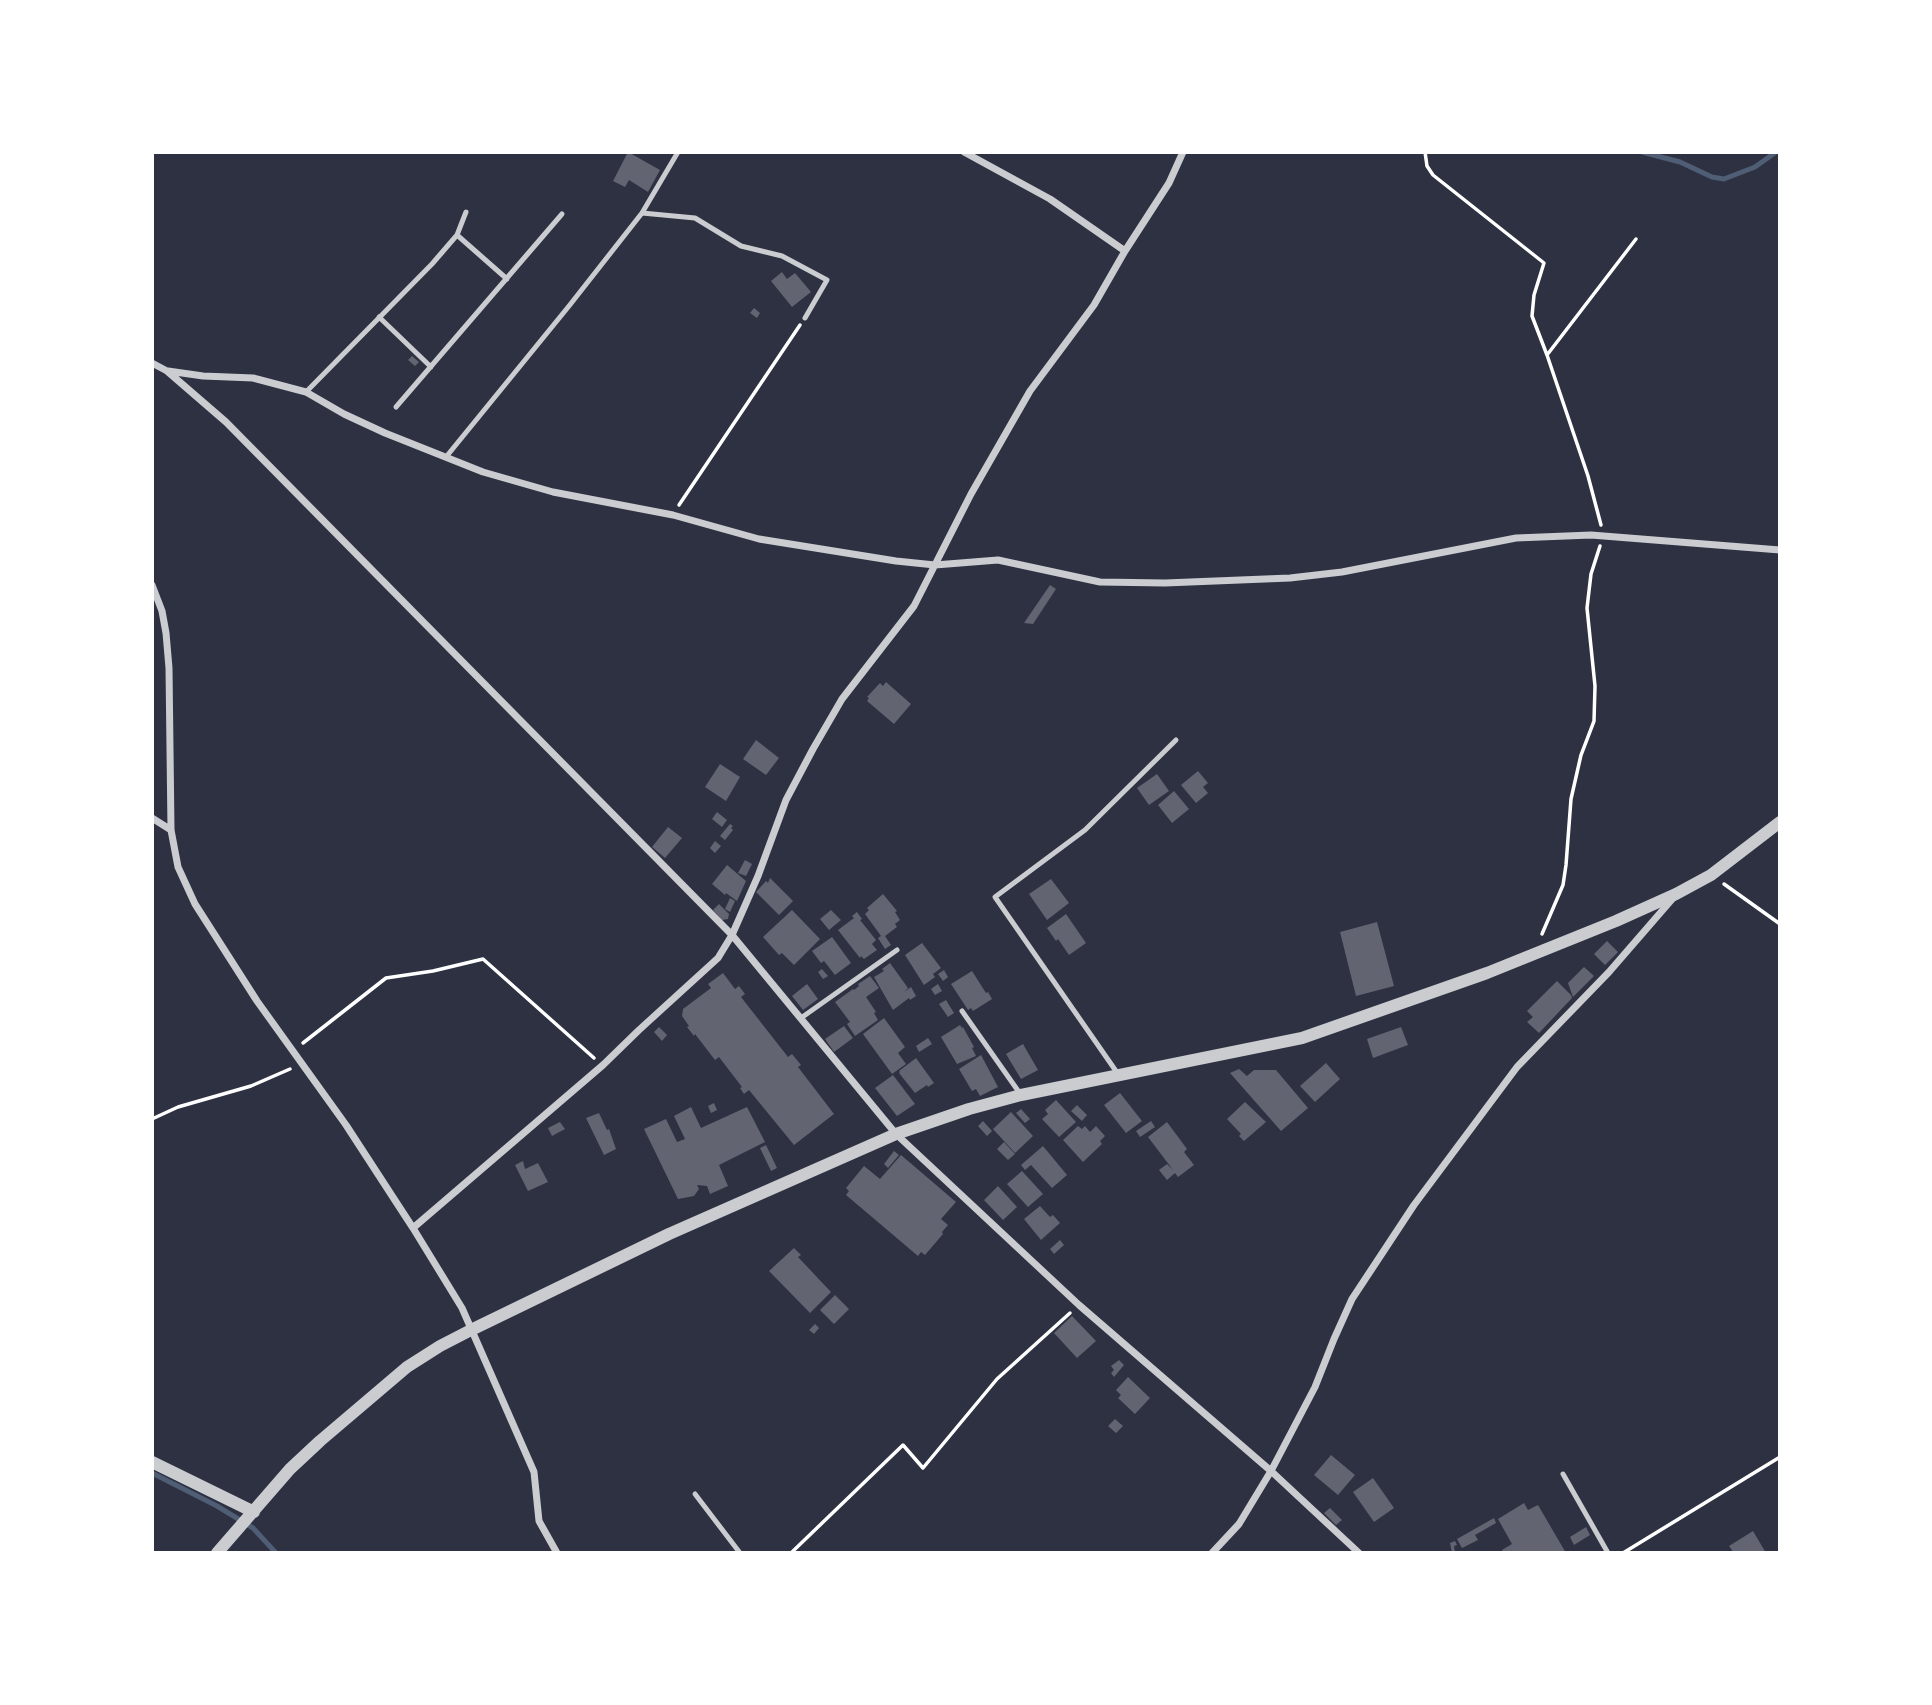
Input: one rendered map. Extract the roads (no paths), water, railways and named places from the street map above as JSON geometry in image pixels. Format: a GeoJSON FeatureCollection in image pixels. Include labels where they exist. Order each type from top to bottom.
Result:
{"type":"FeatureCollection","features":[{"type":"Feature","properties":{"kind":"street"},"geometry":{"type":"LineString","coordinates":[[964,152],[1050,199],[1125,251]]}},
{"type":"Feature","properties":{"kind":"street"},"geometry":{"type":"LineString","coordinates":[[413,1228],[603,1065],[718,958],[732,935],[758,876],[786,800],[813,749],[842,699],[914,606],[971,494],[1030,391],[1094,305],[1169,183],[1183,152]]}},
{"type":"Feature","properties":{"kind":"street"},"geometry":{"type":"LineString","coordinates":[[152,363],[167,371],[226,422],[732,935],[896,1134],[1079,1305],[1271,1472],[1359,1553]]}},
{"type":"Feature","properties":{"kind":"street"},"geometry":{"type":"LineString","coordinates":[[167,371],[253,378],[306,392],[385,433],[483,472],[553,492],[673,515],[759,539],[896,561],[935,565],[998,561],[1100,582],[1179,583],[1290,578],[1342,572],[1516,538],[1603,536],[1780,550]]}},
{"type":"Feature","properties":{"kind":"street"},"geometry":{"type":"LineString","coordinates":[[152,584],[162,611],[166,633],[172,830],[178,867],[195,904],[257,1001],[346,1125],[463,1308],[534,1472],[539,1521],[557,1553]]}},
{"type":"Feature","properties":{"kind":"street"},"geometry":{"type":"LineString","coordinates":[[152,818],[172,830]]}},
{"type":"Feature","properties":{"kind":"street"},"geometry":{"type":"LineString","coordinates":[[217,1553],[290,1469],[407,1367],[471,1330],[669,1234],[896,1134],[969,1110],[1021,1095],[1118,1074],[1302,1038],[1487,973],[1616,922],[1676,894],[1711,875],[1780,822]]}},
{"type":"Feature","properties":{"kind":"street"},"geometry":{"type":"LineString","coordinates":[[1212,1553],[1239,1524],[1271,1472],[1315,1387],[1352,1299],[1414,1205],[1517,1067],[1609,972],[1676,894]]}},
{"type":"Feature","properties":{"kind":"street"},"geometry":{"type":"LineString","coordinates":[[152,1462],[252,1514]]}},
{"type":"Feature","properties":{"kind":"lane"},"geometry":{"type":"LineString","coordinates":[[446,457],[642,213],[678,152]]}},
{"type":"Feature","properties":{"kind":"lane"},"geometry":{"type":"LineString","coordinates":[[306,392],[432,264],[457,235],[466,212]]}},
{"type":"Feature","properties":{"kind":"lane"},"geometry":{"type":"LineString","coordinates":[[642,213],[695,218],[741,246],[782,256],[827,280],[805,318]]}},
{"type":"Feature","properties":{"kind":"lane"},"geometry":{"type":"LineString","coordinates":[[396,407],[562,214]]}},
{"type":"Feature","properties":{"kind":"lane"},"geometry":{"type":"LineString","coordinates":[[457,235],[507,279]]}},
{"type":"Feature","properties":{"kind":"lane"},"geometry":{"type":"LineString","coordinates":[[379,317],[431,367]]}},
{"type":"Feature","properties":{"kind":"lane"},"geometry":{"type":"LineString","coordinates":[[1118,1074],[995,897],[1084,830],[1175,740]]}},
{"type":"Feature","properties":{"kind":"lane"},"geometry":{"type":"LineString","coordinates":[[801,1018],[897,950]]}},
{"type":"Feature","properties":{"kind":"lane"},"geometry":{"type":"LineString","coordinates":[[962,1010],[1021,1095]]}},
{"type":"Feature","properties":{"kind":"lane"},"geometry":{"type":"LineString","coordinates":[[1563,1474],[1608,1553]]}},
{"type":"Feature","properties":{"kind":"lane"},"geometry":{"type":"LineString","coordinates":[[695,1494],[740,1553]]}},
{"type":"Feature","properties":{"kind":"waterway"},"geometry":{"type":"LineString","coordinates":[[1642,152],[1680,162],[1712,177],[1724,179],[1755,167],[1776,152]]}},
{"type":"Feature","properties":{"kind":"waterway"},"geometry":{"type":"LineString","coordinates":[[152,1473],[217,1506],[253,1528],[276,1553]]}}]}
